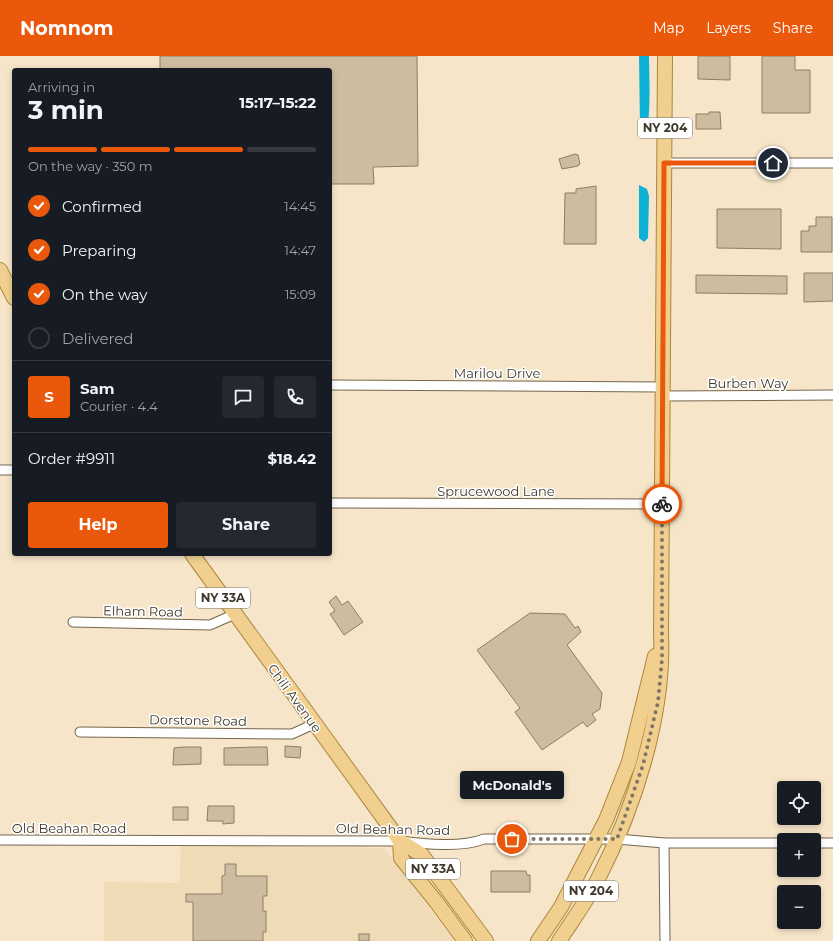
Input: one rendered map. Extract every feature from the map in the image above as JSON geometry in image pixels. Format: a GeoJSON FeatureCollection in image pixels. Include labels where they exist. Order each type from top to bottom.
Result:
{"type":"FeatureCollection","features":[{"type":"Feature","properties":{"kind":"main road","name":"NY 204"},"geometry":{"type":"LineString","coordinates":[[559,941],[597,881],[617,839],[643,765],[658,702],[662,659],[665,56]]}},
{"type":"Feature","properties":{"kind":"main road"},"geometry":{"type":"LineString","coordinates":[[0,270],[12,294]]}},
{"type":"Feature","properties":{"kind":"main road","name":"Chili Avenue"},"geometry":{"type":"LineString","coordinates":[[193,556],[400,841],[422,855],[486,941]]}},
{"type":"Feature","properties":{"kind":"main road","name":"NY 204"},"geometry":{"type":"LineString","coordinates":[[538,941],[561,907],[598,839],[628,762],[661,634]]}},
{"type":"Feature","properties":{"kind":"main road","name":"Chili Avenue"},"geometry":{"type":"LineString","coordinates":[[400,841],[401,858],[438,903],[464,941]]}},
{"type":"Feature","properties":{"kind":"street"},"geometry":{"type":"LineString","coordinates":[[664,163],[833,163]]}},
{"type":"Feature","properties":{"kind":"street","name":"Marilou Drive"},"geometry":{"type":"LineString","coordinates":[[332,385],[663,392]]}},
{"type":"Feature","properties":{"kind":"street","name":"Burben Way"},"geometry":{"type":"LineString","coordinates":[[663,392],[833,395]]}},
{"type":"Feature","properties":{"kind":"street"},"geometry":{"type":"LineString","coordinates":[[0,470],[12,470]]}},
{"type":"Feature","properties":{"kind":"street","name":"Sprucewood Lane"},"geometry":{"type":"LineString","coordinates":[[332,503],[662,504]]}},
{"type":"Feature","properties":{"kind":"street","name":"Elham Road"},"geometry":{"type":"LineString","coordinates":[[72,622],[210,625],[235,614]]}},
{"type":"Feature","properties":{"kind":"street","name":"Dorstone Road"},"geometry":{"type":"LineString","coordinates":[[80,732],[292,734],[314,724]]}},
{"type":"Feature","properties":{"kind":"street","name":"Old Beahan Road"},"geometry":{"type":"LineString","coordinates":[[0,840],[400,841],[420,844],[474,843],[484,839],[617,839],[664,843],[777,843]]}},
{"type":"Feature","properties":{"kind":"street"},"geometry":{"type":"LineString","coordinates":[[664,843],[665,941]]}},
{"type":"Feature","properties":{"kind":"street"},"geometry":{"type":"LineString","coordinates":[[821,843],[833,843]]}},
{"type":"Feature","properties":{"kind":"shaded area"},"geometry":{"type":"Polygon","coordinates":[[[181,845],[384,848],[454,941],[104,941],[104,882],[176,883],[180,879],[181,845]]]}},
{"type":"Feature","properties":{"kind":"water"},"geometry":{"type":"Polygon","coordinates":[[[639,56],[649,56],[649,111],[647,131],[644,136],[641,134],[640,127],[639,56]]]}},
{"type":"Feature","properties":{"kind":"water"},"geometry":{"type":"Polygon","coordinates":[[[639,185],[647,189],[649,196],[648,238],[644,242],[639,238],[639,185]]]}},
{"type":"Feature","properties":{"kind":"building"},"geometry":{"type":"Polygon","coordinates":[[[160,56],[417,56],[418,166],[373,167],[374,184],[332,184],[332,68],[160,68],[160,56]]]}},
{"type":"Feature","properties":{"kind":"building"},"geometry":{"type":"Polygon","coordinates":[[[698,56],[730,56],[730,80],[698,79],[698,56]]]}},
{"type":"Feature","properties":{"kind":"building"},"geometry":{"type":"Polygon","coordinates":[[[762,56],[795,56],[795,70],[810,70],[810,113],[762,113],[762,56]]]}},
{"type":"Feature","properties":{"kind":"building"},"geometry":{"type":"Polygon","coordinates":[[[709,112],[720,112],[721,129],[696,129],[696,114],[709,114],[709,112]]]}},
{"type":"Feature","properties":{"kind":"building"},"geometry":{"type":"Polygon","coordinates":[[[575,154],[578,155],[580,164],[578,166],[562,169],[559,159],[575,154]]]}},
{"type":"Feature","properties":{"kind":"building"},"geometry":{"type":"Polygon","coordinates":[[[596,186],[596,244],[564,244],[565,193],[576,193],[576,189],[596,186]]]}},
{"type":"Feature","properties":{"kind":"building"},"geometry":{"type":"Polygon","coordinates":[[[717,209],[781,209],[781,249],[717,248],[717,209]]]}},
{"type":"Feature","properties":{"kind":"building"},"geometry":{"type":"Polygon","coordinates":[[[816,217],[832,217],[832,252],[801,252],[801,231],[809,231],[809,226],[816,226],[816,217]]]}},
{"type":"Feature","properties":{"kind":"building"},"geometry":{"type":"Polygon","coordinates":[[[804,273],[833,273],[833,301],[804,302],[804,273]]]}},
{"type":"Feature","properties":{"kind":"building"},"geometry":{"type":"Polygon","coordinates":[[[696,275],[787,276],[787,294],[696,293],[696,275]]]}},
{"type":"Feature","properties":{"kind":"building"},"geometry":{"type":"Polygon","coordinates":[[[336,596],[342,605],[348,601],[363,622],[344,635],[330,614],[335,611],[329,602],[336,596]]]}},
{"type":"Feature","properties":{"kind":"building"},"geometry":{"type":"Polygon","coordinates":[[[530,613],[565,614],[575,628],[578,626],[581,632],[567,645],[602,693],[600,709],[592,714],[596,720],[587,727],[583,722],[542,750],[515,712],[520,708],[477,650],[530,613]]]}},
{"type":"Feature","properties":{"kind":"building"},"geometry":{"type":"Polygon","coordinates":[[[285,746],[301,747],[300,758],[285,757],[285,746]]]}},
{"type":"Feature","properties":{"kind":"building"},"geometry":{"type":"Polygon","coordinates":[[[201,747],[201,764],[173,765],[174,748],[201,747]]]}},
{"type":"Feature","properties":{"kind":"building"},"geometry":{"type":"Polygon","coordinates":[[[267,747],[268,765],[224,765],[224,748],[267,747]]]}},
{"type":"Feature","properties":{"kind":"building"},"geometry":{"type":"Polygon","coordinates":[[[208,806],[234,806],[234,823],[223,824],[223,821],[207,821],[208,806]]]}},
{"type":"Feature","properties":{"kind":"building"},"geometry":{"type":"Polygon","coordinates":[[[173,807],[188,807],[188,820],[173,820],[173,807]]]}},
{"type":"Feature","properties":{"kind":"building"},"geometry":{"type":"Polygon","coordinates":[[[225,864],[236,864],[236,876],[267,876],[267,896],[263,896],[263,911],[266,911],[266,932],[263,932],[263,941],[193,941],[193,902],[186,902],[186,894],[222,894],[222,876],[225,875],[225,864]]]}},
{"type":"Feature","properties":{"kind":"building"},"geometry":{"type":"Polygon","coordinates":[[[491,871],[526,871],[527,875],[530,875],[530,892],[491,892],[491,871]]]}},
{"type":"Feature","properties":{"kind":"building"},"geometry":{"type":"Polygon","coordinates":[[[359,934],[369,934],[369,941],[359,941],[359,934]]]}},
{"type":"Feature","properties":{"kind":"way so far"},"geometry":{"type":"LineString","coordinates":[[512,839],[617,839],[628,813],[643,765],[658,702],[662,659],[662,504]]}},
{"type":"Feature","properties":{"kind":"place","name":"McDonald's"},"geometry":{"type":"Point","coordinates":[512,839]}},
{"type":"Feature","properties":{"kind":"route"},"geometry":{"type":"LineString","coordinates":[[662,504],[664,163],[773,163]]}}]}
